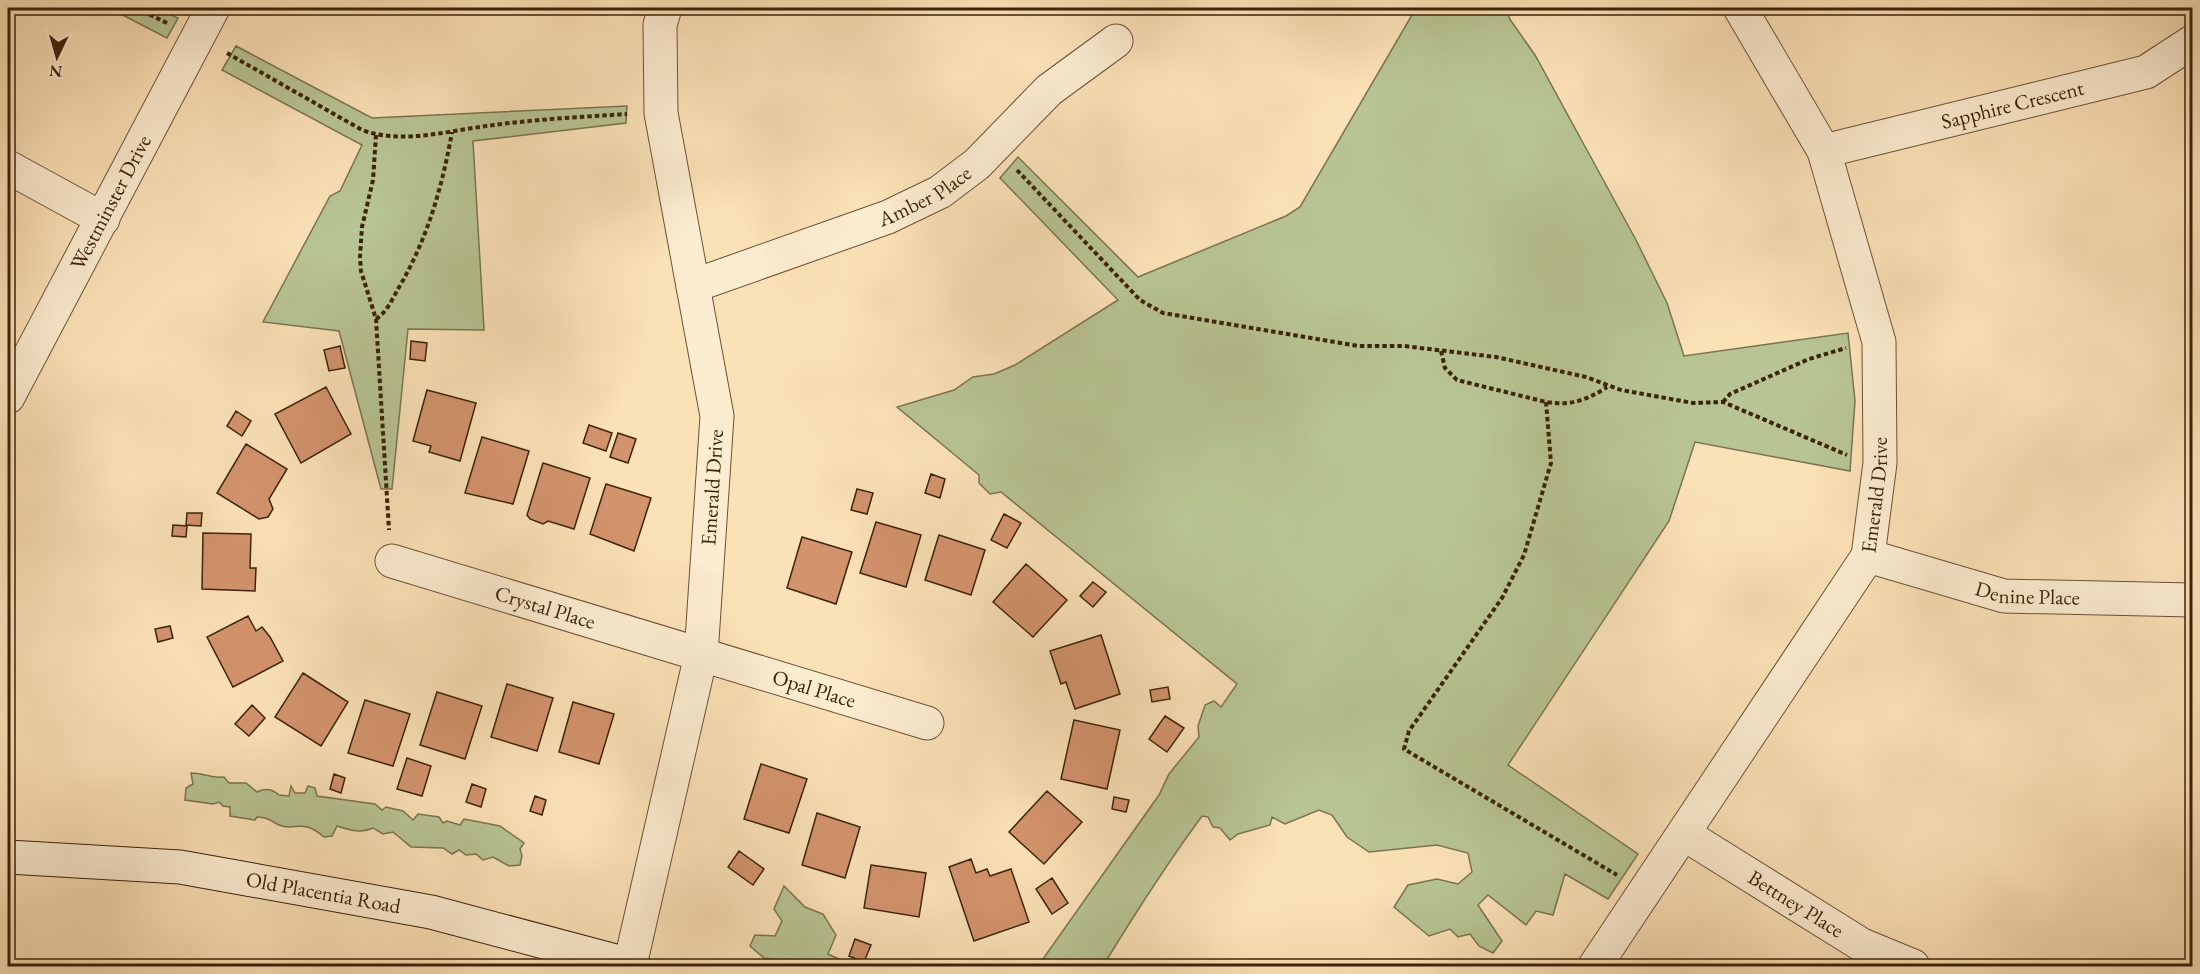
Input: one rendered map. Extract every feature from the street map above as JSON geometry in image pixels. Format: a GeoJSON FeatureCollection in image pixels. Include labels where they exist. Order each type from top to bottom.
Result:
{"type":"FeatureCollection","features":[{"type":"Feature","properties":{"kind":"street","name":"Westminster Drive"},"geometry":{"type":"LineString","coordinates":[[8,397],[213,8]]}},
{"type":"Feature","properties":{"kind":"street","name":"Emerald Drive"},"geometry":{"type":"LineString","coordinates":[[632,966],[700,655],[717,416],[661,113],[660,25],[664,8]]}},
{"type":"Feature","properties":{"kind":"street","name":"Emerald Drive"},"geometry":{"type":"LineString","coordinates":[[1595,966],[1868,556],[1880,463],[1880,342],[1824,151],[1740,8]]}},
{"type":"Feature","properties":{"kind":"street","name":"Amber Place"},"geometry":{"type":"LineString","coordinates":[[693,286],[915,206],[961,178],[1049,90],[1116,41]]}},
{"type":"Feature","properties":{"kind":"street","name":"Sapphire Crescent"},"geometry":{"type":"LineString","coordinates":[[1824,151],[2146,72],[2193,42]]}},
{"type":"Feature","properties":{"kind":"street"},"geometry":{"type":"LineString","coordinates":[[8,167],[103,219]]}},
{"type":"Feature","properties":{"kind":"street","name":"Denine Place"},"geometry":{"type":"LineString","coordinates":[[1868,556],[2004,596],[2193,600]]}},
{"type":"Feature","properties":{"kind":"street","name":"Crystal Place"},"geometry":{"type":"LineString","coordinates":[[392,561],[700,655]]}},
{"type":"Feature","properties":{"kind":"street","name":"Opal Place"},"geometry":{"type":"LineString","coordinates":[[700,655],[927,723]]}},
{"type":"Feature","properties":{"kind":"street","name":"Bettney Place"},"geometry":{"type":"LineString","coordinates":[[1684,834],[1862,945],[1913,966]]}},
{"type":"Feature","properties":{"kind":"street","name":"Old Placentia Road"},"geometry":{"type":"LineString","coordinates":[[8,857],[180,867],[431,912],[632,966]]}},
{"type":"Feature","properties":{"kind":"path"},"geometry":{"type":"LineString","coordinates":[[136,8],[175,27]]}},
{"type":"Feature","properties":{"kind":"path"},"geometry":{"type":"LineString","coordinates":[[227,53],[362,130],[376,135],[399,136],[452,132],[495,124],[661,113]]}},
{"type":"Feature","properties":{"kind":"path"},"geometry":{"type":"LineString","coordinates":[[376,319],[391,302],[422,243],[441,186],[452,132]]}},
{"type":"Feature","properties":{"kind":"path"},"geometry":{"type":"LineString","coordinates":[[376,135],[373,180],[363,227],[360,257],[361,271],[376,319],[392,561]]}},
{"type":"Feature","properties":{"kind":"path"},"geometry":{"type":"LineString","coordinates":[[994,147],[1140,300],[1151,308],[1174,315],[1358,346],[1441,351],[1545,366],[1586,376],[1608,386],[1693,403],[1723,402],[1832,450],[1880,463]]}},
{"type":"Feature","properties":{"kind":"path"},"geometry":{"type":"LineString","coordinates":[[1723,402],[1730,394],[1809,359],[1880,342]]}},
{"type":"Feature","properties":{"kind":"path"},"geometry":{"type":"LineString","coordinates":[[1441,351],[1445,368],[1457,380],[1546,402],[1559,404],[1583,401],[1608,386]]}},
{"type":"Feature","properties":{"kind":"path"},"geometry":{"type":"LineString","coordinates":[[1546,402],[1551,463],[1521,561],[1502,598],[1409,731],[1404,749],[1645,892]]}},
{"type":"Feature","properties":{"kind":"green space"},"geometry":{"type":"Polygon","coordinates":[[[109,8],[156,8],[178,18],[167,38],[109,8]]]}},
{"type":"Feature","properties":{"kind":"green space"},"geometry":{"type":"Polygon","coordinates":[[[1416,8],[1509,9],[1509,18],[1535,55],[1636,240],[1667,303],[1684,356],[1848,333],[1855,401],[1850,471],[1695,442],[1669,521],[1508,765],[1638,854],[1608,899],[1565,874],[1553,915],[1536,911],[1526,925],[1488,895],[1478,905],[1502,941],[1493,953],[1479,946],[1470,934],[1458,937],[1450,929],[1429,936],[1394,907],[1408,885],[1437,879],[1458,884],[1472,872],[1468,853],[1437,845],[1369,852],[1347,837],[1332,815],[1319,810],[1285,824],[1272,817],[1270,825],[1238,834],[1230,840],[1220,828],[1213,827],[1208,817],[1202,816],[1151,890],[1103,966],[1038,966],[1159,795],[1169,774],[1199,737],[1198,726],[1205,705],[1214,701],[1221,707],[1237,684],[1001,492],[990,494],[979,483],[979,475],[897,407],[954,390],[973,377],[994,374],[1015,365],[1118,300],[1000,178],[1018,157],[1138,277],[1286,216],[1300,207],[1416,8]]]}},
{"type":"Feature","properties":{"kind":"green space"},"geometry":{"type":"Polygon","coordinates":[[[236,46],[372,118],[627,106],[626,123],[473,141],[484,330],[408,329],[392,489],[381,489],[339,331],[263,322],[330,196],[340,191],[362,145],[222,70],[236,46]]]}},
{"type":"Feature","properties":{"kind":"green space"},"geometry":{"type":"Polygon","coordinates":[[[191,773],[224,777],[229,783],[246,783],[257,792],[269,790],[279,795],[289,796],[291,786],[295,793],[305,793],[308,786],[315,788],[317,796],[375,804],[382,810],[386,807],[403,811],[413,820],[418,814],[439,817],[443,823],[447,821],[460,825],[464,819],[500,826],[524,843],[520,849],[522,856],[520,865],[509,866],[493,857],[483,860],[476,854],[466,855],[459,850],[452,854],[443,848],[411,847],[393,832],[383,834],[373,828],[360,831],[337,826],[332,836],[324,837],[304,826],[285,827],[265,818],[257,817],[255,820],[230,816],[230,807],[223,806],[219,802],[213,804],[185,800],[186,788],[193,784],[191,773]]]}},
{"type":"Feature","properties":{"kind":"green space"},"geometry":{"type":"Polygon","coordinates":[[[784,886],[805,907],[823,914],[836,935],[828,954],[854,966],[787,966],[781,960],[764,958],[750,946],[755,935],[775,936],[782,921],[774,909],[784,886]]]}},
{"type":"Feature","properties":{"kind":"building"},"geometry":{"type":"Polygon","coordinates":[[[411,341],[427,343],[425,361],[410,359],[411,341]]]}},
{"type":"Feature","properties":{"kind":"building"},"geometry":{"type":"Polygon","coordinates":[[[340,346],[345,368],[329,371],[324,350],[340,346]]]}},
{"type":"Feature","properties":{"kind":"building"},"geometry":{"type":"Polygon","coordinates":[[[326,387],[351,434],[301,463],[275,414],[326,387]]]}},
{"type":"Feature","properties":{"kind":"building"},"geometry":{"type":"Polygon","coordinates":[[[427,390],[476,403],[460,461],[429,452],[431,446],[413,441],[427,390]]]}},
{"type":"Feature","properties":{"kind":"building"},"geometry":{"type":"Polygon","coordinates":[[[236,411],[251,421],[242,436],[227,426],[236,411]]]}},
{"type":"Feature","properties":{"kind":"building"},"geometry":{"type":"Polygon","coordinates":[[[589,425],[612,433],[606,451],[583,443],[589,425]]]}},
{"type":"Feature","properties":{"kind":"building"},"geometry":{"type":"Polygon","coordinates":[[[618,433],[636,439],[628,463],[610,457],[618,433]]]}},
{"type":"Feature","properties":{"kind":"building"},"geometry":{"type":"Polygon","coordinates":[[[482,437],[529,451],[513,504],[465,493],[482,437]]]}},
{"type":"Feature","properties":{"kind":"building"},"geometry":{"type":"Polygon","coordinates":[[[246,444],[287,469],[269,499],[273,509],[268,517],[259,519],[217,493],[246,444]]]}},
{"type":"Feature","properties":{"kind":"building"},"geometry":{"type":"Polygon","coordinates":[[[543,463],[590,478],[574,529],[548,521],[543,524],[530,519],[527,515],[543,463]]]}},
{"type":"Feature","properties":{"kind":"building"},"geometry":{"type":"Polygon","coordinates":[[[931,474],[945,479],[940,498],[925,493],[931,474]]]}},
{"type":"Feature","properties":{"kind":"building"},"geometry":{"type":"Polygon","coordinates":[[[606,484],[651,498],[634,551],[590,534],[606,484]]]}},
{"type":"Feature","properties":{"kind":"building"},"geometry":{"type":"Polygon","coordinates":[[[857,489],[873,493],[867,514],[851,510],[857,489]]]}},
{"type":"Feature","properties":{"kind":"building"},"geometry":{"type":"Polygon","coordinates":[[[187,513],[202,513],[201,526],[186,525],[187,513]]]}},
{"type":"Feature","properties":{"kind":"building"},"geometry":{"type":"Polygon","coordinates":[[[1004,514],[1021,523],[1007,548],[991,540],[1004,514]]]}},
{"type":"Feature","properties":{"kind":"building"},"geometry":{"type":"Polygon","coordinates":[[[876,522],[921,535],[906,587],[860,573],[876,522]]]}},
{"type":"Feature","properties":{"kind":"building"},"geometry":{"type":"Polygon","coordinates":[[[173,525],[187,526],[186,537],[172,536],[173,525]]]}},
{"type":"Feature","properties":{"kind":"building"},"geometry":{"type":"Polygon","coordinates":[[[203,533],[251,534],[250,568],[256,568],[255,591],[202,589],[203,533]]]}},
{"type":"Feature","properties":{"kind":"building"},"geometry":{"type":"Polygon","coordinates":[[[939,535],[985,550],[971,595],[925,580],[939,535]]]}},
{"type":"Feature","properties":{"kind":"building"},"geometry":{"type":"Polygon","coordinates":[[[802,537],[852,552],[836,604],[787,588],[802,537]]]}},
{"type":"Feature","properties":{"kind":"building"},"geometry":{"type":"Polygon","coordinates":[[[1026,564],[1067,600],[1033,637],[993,602],[1026,564]]]}},
{"type":"Feature","properties":{"kind":"building"},"geometry":{"type":"Polygon","coordinates":[[[1093,582],[1106,592],[1093,607],[1080,596],[1093,582]]]}},
{"type":"Feature","properties":{"kind":"building"},"geometry":{"type":"Polygon","coordinates":[[[248,616],[256,631],[262,627],[270,637],[283,661],[233,687],[207,637],[248,616]]]}},
{"type":"Feature","properties":{"kind":"building"},"geometry":{"type":"Polygon","coordinates":[[[170,626],[173,638],[158,642],[155,629],[170,626]]]}},
{"type":"Feature","properties":{"kind":"building"},"geometry":{"type":"Polygon","coordinates":[[[1101,635],[1120,694],[1075,709],[1066,682],[1061,684],[1050,651],[1101,635]]]}},
{"type":"Feature","properties":{"kind":"building"},"geometry":{"type":"Polygon","coordinates":[[[303,673],[348,702],[321,746],[275,717],[303,673]]]}},
{"type":"Feature","properties":{"kind":"building"},"geometry":{"type":"Polygon","coordinates":[[[507,684],[553,698],[537,751],[491,737],[507,684]]]}},
{"type":"Feature","properties":{"kind":"building"},"geometry":{"type":"Polygon","coordinates":[[[1168,687],[1170,699],[1152,702],[1150,690],[1168,687]]]}},
{"type":"Feature","properties":{"kind":"building"},"geometry":{"type":"Polygon","coordinates":[[[437,692],[482,706],[465,759],[420,745],[437,692]]]}},
{"type":"Feature","properties":{"kind":"building"},"geometry":{"type":"Polygon","coordinates":[[[365,700],[410,714],[393,766],[348,753],[365,700]]]}},
{"type":"Feature","properties":{"kind":"building"},"geometry":{"type":"Polygon","coordinates":[[[573,702],[614,714],[599,764],[559,752],[573,702]]]}},
{"type":"Feature","properties":{"kind":"building"},"geometry":{"type":"Polygon","coordinates":[[[252,705],[265,718],[249,736],[235,724],[252,705]]]}},
{"type":"Feature","properties":{"kind":"building"},"geometry":{"type":"Polygon","coordinates":[[[1165,716],[1184,728],[1167,752],[1149,739],[1165,716]]]}},
{"type":"Feature","properties":{"kind":"building"},"geometry":{"type":"Polygon","coordinates":[[[1074,720],[1120,730],[1107,789],[1061,779],[1074,720]]]}},
{"type":"Feature","properties":{"kind":"building"},"geometry":{"type":"Polygon","coordinates":[[[407,758],[431,766],[422,796],[397,789],[407,758]]]}},
{"type":"Feature","properties":{"kind":"building"},"geometry":{"type":"Polygon","coordinates":[[[761,764],[807,779],[789,833],[744,819],[761,764]]]}},
{"type":"Feature","properties":{"kind":"building"},"geometry":{"type":"Polygon","coordinates":[[[334,774],[345,778],[341,793],[330,789],[334,774]]]}},
{"type":"Feature","properties":{"kind":"building"},"geometry":{"type":"Polygon","coordinates":[[[472,784],[486,789],[481,807],[466,802],[472,784]]]}},
{"type":"Feature","properties":{"kind":"building"},"geometry":{"type":"Polygon","coordinates":[[[1047,791],[1082,822],[1044,864],[1009,832],[1047,791]]]}},
{"type":"Feature","properties":{"kind":"building"},"geometry":{"type":"Polygon","coordinates":[[[535,796],[546,800],[542,815],[530,811],[535,796]]]}},
{"type":"Feature","properties":{"kind":"building"},"geometry":{"type":"Polygon","coordinates":[[[1114,797],[1129,800],[1126,812],[1112,809],[1114,797]]]}},
{"type":"Feature","properties":{"kind":"building"},"geometry":{"type":"Polygon","coordinates":[[[817,813],[860,827],[845,878],[802,865],[817,813]]]}},
{"type":"Feature","properties":{"kind":"building"},"geometry":{"type":"Polygon","coordinates":[[[739,851],[764,869],[753,885],[728,867],[739,851]]]}},
{"type":"Feature","properties":{"kind":"building"},"geometry":{"type":"Polygon","coordinates":[[[971,859],[976,873],[987,869],[990,876],[1011,869],[1029,922],[974,941],[949,867],[971,859]]]}},
{"type":"Feature","properties":{"kind":"building"},"geometry":{"type":"Polygon","coordinates":[[[871,865],[926,873],[919,917],[864,908],[871,865]]]}},
{"type":"Feature","properties":{"kind":"building"},"geometry":{"type":"Polygon","coordinates":[[[1052,878],[1068,903],[1052,914],[1036,889],[1052,878]]]}},
{"type":"Feature","properties":{"kind":"building"},"geometry":{"type":"Polygon","coordinates":[[[855,939],[871,945],[864,962],[849,956],[855,939]]]}}]}
